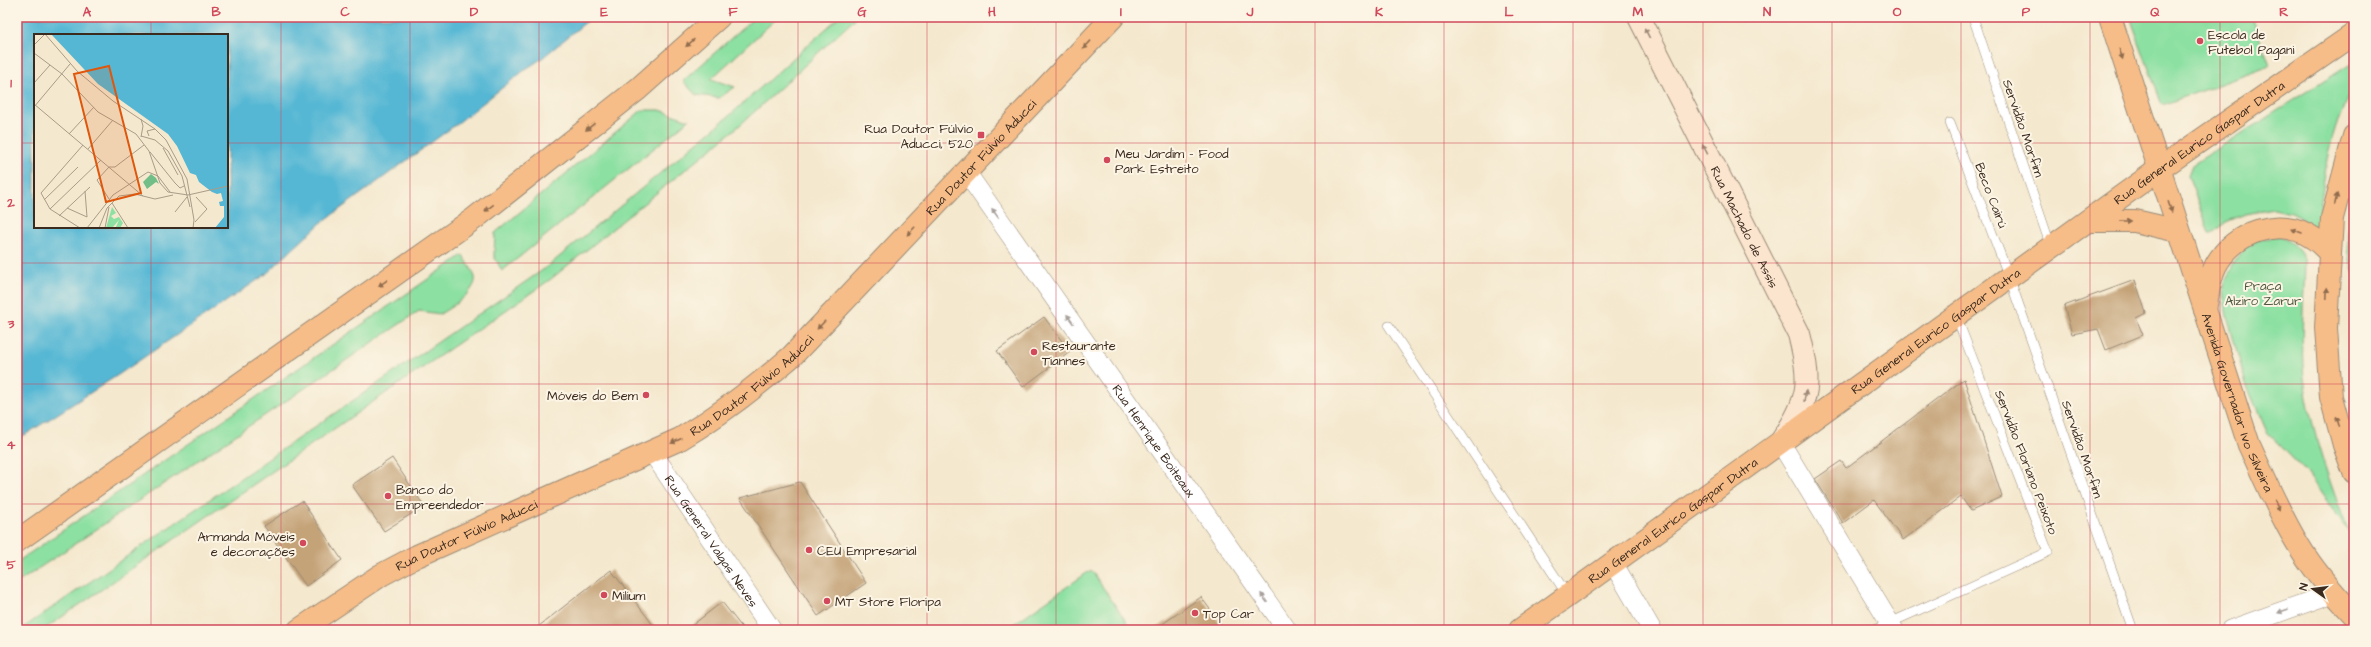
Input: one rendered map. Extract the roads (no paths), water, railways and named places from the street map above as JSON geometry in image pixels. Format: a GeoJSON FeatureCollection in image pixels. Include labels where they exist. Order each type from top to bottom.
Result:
{"type":"FeatureCollection","features":[{"type":"Feature","properties":{"kind":"main road"},"geometry":{"type":"LineString","coordinates":[[17,541],[476,218],[638,89],[719,17]]}},
{"type":"Feature","properties":{"kind":"main road","name":"Rua Doutor Fúlvio Aducci"},"geometry":{"type":"LineString","coordinates":[[300,630],[381,576],[417,556],[680,439],[712,420],[754,390],[792,356],[1113,17]]}},
{"type":"Feature","properties":{"kind":"main road","name":"Avenida Governador Ivo Silveira"},"geometry":{"type":"LineString","coordinates":[[2110,17],[2160,177],[2249,444],[2261,472],[2299,547],[2333,592],[2354,615]]}},
{"type":"Feature","properties":{"kind":"main road","name":"Rua General Eurico Gaspar Dutra"},"geometry":{"type":"LineString","coordinates":[[2160,177],[2354,34]]}},
{"type":"Feature","properties":{"kind":"main road","name":"Rua General Eurico Gaspar Dutra"},"geometry":{"type":"LineString","coordinates":[[1520,630],[2088,221],[2160,177],[2354,51]]}},
{"type":"Feature","properties":{"kind":"main road"},"geometry":{"type":"LineString","coordinates":[[2354,136],[2348,174],[2332,218],[2326,328],[2331,392],[2344,445],[2354,472]]}},
{"type":"Feature","properties":{"kind":"main road"},"geometry":{"type":"LineString","coordinates":[[2088,221],[2134,222],[2178,231]]}},
{"type":"Feature","properties":{"kind":"main road"},"geometry":{"type":"LineString","coordinates":[[2205,312],[2215,266],[2228,247],[2247,234],[2268,228],[2291,228],[2312,237],[2329,252]]}},
{"type":"Feature","properties":{"kind":"street","name":"Rua Machado de Assis"},"geometry":{"type":"LineString","coordinates":[[1639,17],[1799,334],[1806,364],[1804,400],[1799,415],[1780,442]]}},
{"type":"Feature","properties":{"kind":"street","name":"Rua Henrique Boiteaux"},"geometry":{"type":"LineString","coordinates":[[966,172],[1287,630]]}},
{"type":"Feature","properties":{"kind":"street"},"geometry":{"type":"LineString","coordinates":[[1780,442],[1886,627]]}},
{"type":"Feature","properties":{"kind":"street","name":"Rua General Valgas Neves"},"geometry":{"type":"LineString","coordinates":[[652,452],[772,630]]}},
{"type":"Feature","properties":{"kind":"street"},"geometry":{"type":"LineString","coordinates":[[1613,563],[1652,630]]}},
{"type":"Feature","properties":{"kind":"street"},"geometry":{"type":"LineString","coordinates":[[2230,630],[2333,592]]}},
{"type":"Feature","properties":{"kind":"lane","name":"Servidão Morfim"},"geometry":{"type":"LineString","coordinates":[[1973,17],[2051,247]]}},
{"type":"Feature","properties":{"kind":"lane","name":"Beco Cairú"},"geometry":{"type":"LineString","coordinates":[[1950,123],[2010,277]]}},
{"type":"Feature","properties":{"kind":"lane","name":"Servidão Morfim"},"geometry":{"type":"LineString","coordinates":[[2010,277],[2133,630]]}},
{"type":"Feature","properties":{"kind":"lane","name":"Servidão Floriano Peixoto"},"geometry":{"type":"LineString","coordinates":[[1886,627],[2048,552],[1956,316]]}},
{"type":"Feature","properties":{"kind":"lane"},"geometry":{"type":"LineString","coordinates":[[1389,326],[1568,596]]}},
{"type":"Feature","properties":{"kind":"water"},"geometry":{"type":"Polygon","coordinates":[[[17,17],[592,17],[541,59],[526,69],[454,126],[321,223],[265,275],[118,375],[17,440],[17,17]]]}},
{"type":"Feature","properties":{"kind":"place","name":"Escola de Futebol Pagani"},"geometry":{"type":"Point","coordinates":[2200,41]}},
{"type":"Feature","properties":{"kind":"place","name":"Rua Doutor Fúlvio Aducci, 520"},"geometry":{"type":"Point","coordinates":[981,135]}},
{"type":"Feature","properties":{"kind":"place","name":"Meu Jardim - Food Park Estreito"},"geometry":{"type":"Point","coordinates":[1107,160]}},
{"type":"Feature","properties":{"kind":"place","name":"Restaurante Tiannes"},"geometry":{"type":"Point","coordinates":[1034,352]}},
{"type":"Feature","properties":{"kind":"place","name":"Móveis do Bem"},"geometry":{"type":"Point","coordinates":[646,395]}},
{"type":"Feature","properties":{"kind":"place","name":"Banco do Empreendedor"},"geometry":{"type":"Point","coordinates":[388,496]}},
{"type":"Feature","properties":{"kind":"place","name":"Armanda Móveis e decorações"},"geometry":{"type":"Point","coordinates":[303,543]}},
{"type":"Feature","properties":{"kind":"place","name":"CEU Empresarial"},"geometry":{"type":"Point","coordinates":[809,550]}},
{"type":"Feature","properties":{"kind":"place","name":"Milium"},"geometry":{"type":"Point","coordinates":[604,595]}},
{"type":"Feature","properties":{"kind":"place","name":"MT Store Floripa"},"geometry":{"type":"Point","coordinates":[827,601]}},
{"type":"Feature","properties":{"kind":"place","name":"Top Car"},"geometry":{"type":"Point","coordinates":[1195,613]}},
{"type":"Feature","properties":{"kind":"park label","name":"Praça Alziro Zarur"},"geometry":{"type":"Point","coordinates":[2263,292]}}]}
